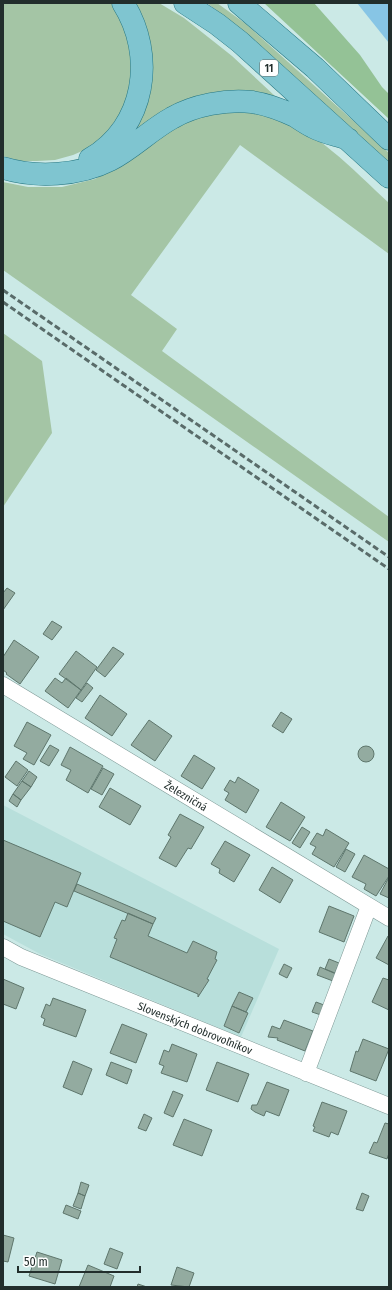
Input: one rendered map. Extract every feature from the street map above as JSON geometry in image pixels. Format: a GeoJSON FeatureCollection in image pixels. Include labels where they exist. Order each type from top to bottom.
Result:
{"type":"FeatureCollection","features":[{"type":"Feature","properties":{"kind":"main road"},"geometry":{"type":"LineString","coordinates":[[67,172],[96,155],[112,142],[125,125],[133,111],[137,99],[142,75],[143,55],[139,36],[132,17],[123,3]]}},
{"type":"Feature","properties":{"kind":"main road","name":"11"},"geometry":{"type":"LineString","coordinates":[[185,3],[240,42],[389,177]]}},
{"type":"Feature","properties":{"kind":"main road"},"geometry":{"type":"LineString","coordinates":[[239,3],[315,68],[389,140]]}},
{"type":"Feature","properties":{"kind":"main road"},"geometry":{"type":"LineString","coordinates":[[3,168],[32,174],[52,174],[94,167],[111,160],[172,118],[194,108],[213,104],[252,102],[289,114],[314,128],[348,139]]}},
{"type":"Feature","properties":{"kind":"street","name":"Železničná"},"geometry":{"type":"LineString","coordinates":[[3,685],[389,918]]}},
{"type":"Feature","properties":{"kind":"street"},"geometry":{"type":"LineString","coordinates":[[306,1073],[369,906]]}},
{"type":"Feature","properties":{"kind":"street","name":"Slovenských dobrovoľníkov"},"geometry":{"type":"LineString","coordinates":[[3,947],[21,957],[389,1106]]}},
{"type":"Feature","properties":{"kind":"shaded area"},"geometry":{"type":"Polygon","coordinates":[[[3,805],[279,949],[241,1037],[40,954],[3,934],[3,805]]]}},
{"type":"Feature","properties":{"kind":"green space"},"geometry":{"type":"Polygon","coordinates":[[[3,3],[114,3],[136,56],[125,108],[103,137],[89,148],[73,155],[55,160],[20,161],[3,156],[3,3]]]}},
{"type":"Feature","properties":{"kind":"green space"},"geometry":{"type":"Polygon","coordinates":[[[134,3],[159,3],[184,18],[232,56],[276,97],[258,94],[129,139],[147,88],[151,62],[151,48],[148,34],[134,3]]]}},
{"type":"Feature","properties":{"kind":"green space"},"geometry":{"type":"Polygon","coordinates":[[[207,3],[217,3],[246,24],[389,153],[389,164],[240,29],[207,3]]]}},
{"type":"Feature","properties":{"kind":"green space"},"geometry":{"type":"Polygon","coordinates":[[[264,3],[314,3],[360,55],[382,87],[389,94],[389,119],[264,3]]]}},
{"type":"Feature","properties":{"kind":"green space"},"geometry":{"type":"Polygon","coordinates":[[[219,111],[249,111],[266,113],[301,129],[332,151],[389,203],[389,254],[240,145],[131,295],[177,329],[162,351],[389,517],[389,542],[3,270],[3,182],[28,187],[62,187],[95,179],[133,157],[176,126],[219,111]]]}},
{"type":"Feature","properties":{"kind":"green space"},"geometry":{"type":"Polygon","coordinates":[[[3,333],[42,361],[52,433],[3,507],[3,333]]]}},
{"type":"Feature","properties":{"kind":"water"},"geometry":{"type":"Polygon","coordinates":[[[357,3],[389,3],[389,43],[357,3]]]}},
{"type":"Feature","properties":{"kind":"building"},"geometry":{"type":"Polygon","coordinates":[[[7,588],[15,593],[3,610],[3,593],[7,588]]]}},
{"type":"Feature","properties":{"kind":"building"},"geometry":{"type":"Polygon","coordinates":[[[52,621],[62,627],[52,640],[43,634],[52,621]]]}},
{"type":"Feature","properties":{"kind":"building"},"geometry":{"type":"Polygon","coordinates":[[[14,640],[39,657],[20,684],[3,670],[3,657],[14,640]]]}},
{"type":"Feature","properties":{"kind":"building"},"geometry":{"type":"Polygon","coordinates":[[[113,647],[124,654],[105,677],[96,670],[113,647]]]}},
{"type":"Feature","properties":{"kind":"building"},"geometry":{"type":"Polygon","coordinates":[[[76,651],[97,667],[81,690],[59,674],[76,651]]]}},
{"type":"Feature","properties":{"kind":"building"},"geometry":{"type":"Polygon","coordinates":[[[55,678],[62,683],[66,678],[81,690],[68,708],[45,691],[55,678]]]}},
{"type":"Feature","properties":{"kind":"building"},"geometry":{"type":"Polygon","coordinates":[[[87,683],[93,688],[82,702],[76,698],[87,683]]]}},
{"type":"Feature","properties":{"kind":"building"},"geometry":{"type":"Polygon","coordinates":[[[100,695],[127,714],[112,736],[85,718],[100,695]]]}},
{"type":"Feature","properties":{"kind":"building"},"geometry":{"type":"Polygon","coordinates":[[[281,712],[292,719],[283,733],[272,726],[281,712]]]}},
{"type":"Feature","properties":{"kind":"building"},"geometry":{"type":"Polygon","coordinates":[[[149,720],[172,736],[155,761],[131,745],[149,720]]]}},
{"type":"Feature","properties":{"kind":"building"},"geometry":{"type":"Polygon","coordinates":[[[27,722],[51,735],[34,765],[23,759],[27,753],[14,746],[27,722]]]}},
{"type":"Feature","properties":{"kind":"building"},"geometry":{"type":"Polygon","coordinates":[[[50,745],[59,750],[49,766],[40,761],[50,745]]]}},
{"type":"Feature","properties":{"kind":"building"},"geometry":{"type":"Polygon","coordinates":[[[363,746],[369,746],[374,751],[372,760],[369,762],[363,762],[358,757],[358,751],[363,746]]]}},
{"type":"Feature","properties":{"kind":"building"},"geometry":{"type":"Polygon","coordinates":[[[70,747],[103,766],[88,793],[66,780],[71,770],[61,765],[70,747]]]}},
{"type":"Feature","properties":{"kind":"building"},"geometry":{"type":"Polygon","coordinates":[[[194,755],[215,768],[202,789],[181,776],[194,755]]]}},
{"type":"Feature","properties":{"kind":"building"},"geometry":{"type":"Polygon","coordinates":[[[16,761],[28,770],[17,786],[5,777],[16,761]]]}},
{"type":"Feature","properties":{"kind":"building"},"geometry":{"type":"Polygon","coordinates":[[[103,768],[114,774],[102,795],[91,789],[103,768]]]}},
{"type":"Feature","properties":{"kind":"building"},"geometry":{"type":"Polygon","coordinates":[[[29,771],[37,777],[31,787],[22,781],[29,771]]]}},
{"type":"Feature","properties":{"kind":"building"},"geometry":{"type":"Polygon","coordinates":[[[238,777],[259,790],[246,813],[225,800],[229,793],[224,790],[230,780],[235,783],[238,777]]]}},
{"type":"Feature","properties":{"kind":"building"},"geometry":{"type":"Polygon","coordinates":[[[22,781],[31,787],[21,800],[13,794],[22,781]]]}},
{"type":"Feature","properties":{"kind":"building"},"geometry":{"type":"Polygon","coordinates":[[[110,788],[141,806],[130,825],[99,807],[110,788]]]}},
{"type":"Feature","properties":{"kind":"building"},"geometry":{"type":"Polygon","coordinates":[[[13,794],[21,800],[17,807],[9,801],[13,794]]]}},
{"type":"Feature","properties":{"kind":"building"},"geometry":{"type":"Polygon","coordinates":[[[281,802],[305,817],[290,841],[266,827],[281,802]]]}},
{"type":"Feature","properties":{"kind":"building"},"geometry":{"type":"Polygon","coordinates":[[[180,814],[204,827],[191,849],[188,848],[176,867],[159,858],[171,837],[168,835],[180,814]]]}},
{"type":"Feature","properties":{"kind":"building"},"geometry":{"type":"Polygon","coordinates":[[[302,827],[310,832],[300,848],[292,843],[302,827]]]}},
{"type":"Feature","properties":{"kind":"building"},"geometry":{"type":"Polygon","coordinates":[[[326,829],[349,843],[334,867],[312,854],[316,847],[310,844],[317,833],[323,836],[326,829]]]}},
{"type":"Feature","properties":{"kind":"building"},"geometry":{"type":"Polygon","coordinates":[[[3,840],[81,873],[67,907],[55,902],[40,937],[3,921],[3,840]]]}},
{"type":"Feature","properties":{"kind":"building"},"geometry":{"type":"Polygon","coordinates":[[[225,841],[250,855],[234,882],[219,873],[220,869],[211,864],[225,841]]]}},
{"type":"Feature","properties":{"kind":"building"},"geometry":{"type":"Polygon","coordinates":[[[346,849],[355,854],[345,872],[336,867],[346,849]]]}},
{"type":"Feature","properties":{"kind":"building"},"geometry":{"type":"Polygon","coordinates":[[[364,855],[389,869],[389,876],[376,896],[364,889],[366,884],[352,877],[364,855]]]}},
{"type":"Feature","properties":{"kind":"building"},"geometry":{"type":"Polygon","coordinates":[[[272,867],[293,880],[280,903],[259,890],[272,867]]]}},
{"type":"Feature","properties":{"kind":"building"},"geometry":{"type":"Polygon","coordinates":[[[388,879],[389,880],[389,898],[380,894],[388,879]]]}},
{"type":"Feature","properties":{"kind":"building"},"geometry":{"type":"Polygon","coordinates":[[[77,884],[156,918],[153,924],[74,891],[77,884]]]}},
{"type":"Feature","properties":{"kind":"building"},"geometry":{"type":"Polygon","coordinates":[[[329,906],[354,916],[344,942],[319,932],[329,906]]]}},
{"type":"Feature","properties":{"kind":"building"},"geometry":{"type":"Polygon","coordinates":[[[128,913],[153,924],[148,936],[187,953],[193,941],[217,952],[215,959],[217,960],[207,979],[209,980],[198,997],[198,994],[110,957],[117,939],[114,938],[122,920],[125,921],[128,913]]]}},
{"type":"Feature","properties":{"kind":"building"},"geometry":{"type":"Polygon","coordinates":[[[388,936],[389,937],[389,965],[376,958],[388,936]]]}},
{"type":"Feature","properties":{"kind":"building"},"geometry":{"type":"Polygon","coordinates":[[[329,959],[339,963],[335,973],[325,969],[329,959]]]}},
{"type":"Feature","properties":{"kind":"building"},"geometry":{"type":"Polygon","coordinates":[[[284,964],[292,968],[287,978],[279,974],[284,964]]]}},
{"type":"Feature","properties":{"kind":"building"},"geometry":{"type":"Polygon","coordinates":[[[320,967],[336,974],[333,981],[317,975],[320,967]]]}},
{"type":"Feature","properties":{"kind":"building"},"geometry":{"type":"Polygon","coordinates":[[[383,978],[389,980],[389,1010],[372,1002],[383,978]]]}},
{"type":"Feature","properties":{"kind":"building"},"geometry":{"type":"Polygon","coordinates":[[[3,979],[24,988],[16,1009],[3,1004],[3,979]]]}},
{"type":"Feature","properties":{"kind":"building"},"geometry":{"type":"Polygon","coordinates":[[[239,992],[253,998],[246,1012],[232,1006],[239,992]]]}},
{"type":"Feature","properties":{"kind":"building"},"geometry":{"type":"Polygon","coordinates":[[[53,998],[86,1010],[76,1037],[43,1025],[45,1019],[41,1017],[46,1004],[50,1006],[53,998]]]}},
{"type":"Feature","properties":{"kind":"building"},"geometry":{"type":"Polygon","coordinates":[[[316,1002],[324,1005],[321,1015],[312,1012],[316,1002]]]}},
{"type":"Feature","properties":{"kind":"building"},"geometry":{"type":"Polygon","coordinates":[[[232,1006],[248,1013],[239,1033],[224,1026],[232,1006]]]}},
{"type":"Feature","properties":{"kind":"building"},"geometry":{"type":"Polygon","coordinates":[[[284,1020],[313,1031],[305,1051],[277,1040],[278,1038],[268,1037],[272,1026],[280,1029],[284,1020]]]}},
{"type":"Feature","properties":{"kind":"building"},"geometry":{"type":"Polygon","coordinates":[[[122,1024],[147,1034],[136,1063],[110,1053],[122,1024]]]}},
{"type":"Feature","properties":{"kind":"building"},"geometry":{"type":"Polygon","coordinates":[[[363,1039],[389,1049],[376,1081],[350,1071],[356,1051],[358,1052],[363,1039]]]}},
{"type":"Feature","properties":{"kind":"building"},"geometry":{"type":"Polygon","coordinates":[[[172,1044],[197,1054],[187,1082],[161,1073],[164,1066],[159,1064],[164,1050],[169,1052],[172,1044]]]}},
{"type":"Feature","properties":{"kind":"building"},"geometry":{"type":"Polygon","coordinates":[[[73,1061],[92,1069],[82,1095],[63,1087],[73,1061]]]}},
{"type":"Feature","properties":{"kind":"building"},"geometry":{"type":"Polygon","coordinates":[[[111,1062],[132,1070],[127,1084],[106,1075],[111,1062]]]}},
{"type":"Feature","properties":{"kind":"building"},"geometry":{"type":"Polygon","coordinates":[[[217,1062],[249,1074],[238,1102],[206,1090],[217,1062]]]}},
{"type":"Feature","properties":{"kind":"building"},"geometry":{"type":"Polygon","coordinates":[[[267,1082],[289,1090],[279,1116],[266,1111],[264,1116],[251,1109],[252,1105],[257,1105],[267,1082]]]}},
{"type":"Feature","properties":{"kind":"building"},"geometry":{"type":"Polygon","coordinates":[[[173,1091],[183,1095],[173,1117],[164,1113],[173,1091]]]}},
{"type":"Feature","properties":{"kind":"building"},"geometry":{"type":"Polygon","coordinates":[[[322,1102],[347,1111],[338,1135],[331,1132],[329,1137],[313,1131],[315,1127],[313,1126],[322,1102]]]}},
{"type":"Feature","properties":{"kind":"building"},"geometry":{"type":"Polygon","coordinates":[[[144,1114],[152,1118],[146,1131],[138,1128],[144,1114]]]}},
{"type":"Feature","properties":{"kind":"building"},"geometry":{"type":"Polygon","coordinates":[[[184,1119],[212,1130],[202,1156],[173,1145],[184,1119]]]}},
{"type":"Feature","properties":{"kind":"building"},"geometry":{"type":"Polygon","coordinates":[[[385,1123],[389,1124],[389,1153],[387,1159],[369,1153],[374,1142],[377,1143],[385,1123]]]}},
{"type":"Feature","properties":{"kind":"building"},"geometry":{"type":"Polygon","coordinates":[[[81,1182],[89,1185],[85,1196],[78,1193],[81,1182]]]}},
{"type":"Feature","properties":{"kind":"building"},"geometry":{"type":"Polygon","coordinates":[[[78,1193],[85,1196],[81,1209],[73,1206],[78,1193]]]}},
{"type":"Feature","properties":{"kind":"building"},"geometry":{"type":"Polygon","coordinates":[[[362,1193],[369,1196],[363,1211],[356,1209],[362,1193]]]}},
{"type":"Feature","properties":{"kind":"building"},"geometry":{"type":"Polygon","coordinates":[[[66,1205],[81,1211],[78,1219],[63,1213],[66,1205]]]}},
{"type":"Feature","properties":{"kind":"building"},"geometry":{"type":"Polygon","coordinates":[[[3,1235],[14,1238],[8,1262],[3,1261],[3,1235]]]}},
{"type":"Feature","properties":{"kind":"building"},"geometry":{"type":"Polygon","coordinates":[[[110,1248],[123,1253],[117,1269],[104,1264],[110,1248]]]}},
{"type":"Feature","properties":{"kind":"building"},"geometry":{"type":"Polygon","coordinates":[[[37,1252],[62,1260],[55,1284],[29,1276],[37,1252]]]}},
{"type":"Feature","properties":{"kind":"building"},"geometry":{"type":"Polygon","coordinates":[[[88,1265],[114,1276],[110,1287],[79,1287],[88,1265]]]}},
{"type":"Feature","properties":{"kind":"building"},"geometry":{"type":"Polygon","coordinates":[[[177,1267],[194,1273],[189,1287],[171,1285],[177,1267]]]}},
{"type":"Feature","properties":{"kind":"building"},"geometry":{"type":"Polygon","coordinates":[[[138,1284],[147,1287],[137,1287],[138,1284]]]}},
{"type":"Feature","properties":{"kind":"railway"},"geometry":{"type":"LineString","coordinates":[[3,290],[389,557]]}},
{"type":"Feature","properties":{"kind":"railway"},"geometry":{"type":"LineString","coordinates":[[3,302],[389,569]]}}]}
